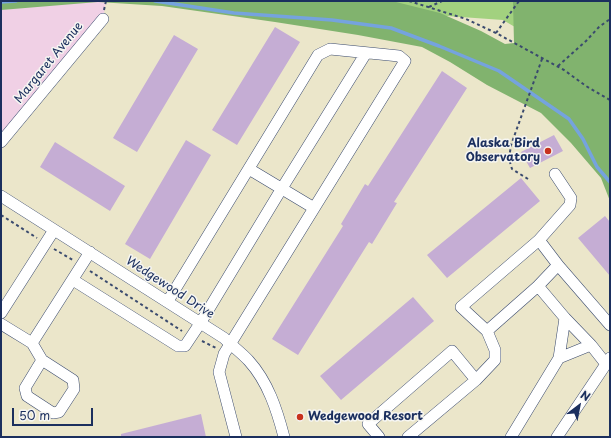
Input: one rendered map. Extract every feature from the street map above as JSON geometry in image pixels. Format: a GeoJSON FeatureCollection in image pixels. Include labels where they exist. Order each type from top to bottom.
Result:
{"type":"FeatureCollection","features":[{"type":"Feature","properties":{"kind":"street","name":"Margaret Avenue"},"geometry":{"type":"LineString","coordinates":[[1,142],[104,14]]}},
{"type":"Feature","properties":{"kind":"street"},"geometry":{"type":"LineString","coordinates":[[168,301],[318,55],[330,49],[399,56],[406,61],[224,354],[219,372],[236,437]]}},
{"type":"Feature","properties":{"kind":"street"},"geometry":{"type":"LineString","coordinates":[[73,280],[178,346],[185,346],[366,53]]}},
{"type":"Feature","properties":{"kind":"street"},"geometry":{"type":"LineString","coordinates":[[249,169],[314,208]]}},
{"type":"Feature","properties":{"kind":"street"},"geometry":{"type":"LineString","coordinates":[[408,437],[476,380],[495,360],[495,350],[487,331],[461,307],[539,240],[570,205],[571,198],[554,174]]}},
{"type":"Feature","properties":{"kind":"street","name":"Wedgewood Drive"},"geometry":{"type":"LineString","coordinates":[[1,196],[201,322],[230,343],[249,362],[264,382],[278,414],[284,437]]}},
{"type":"Feature","properties":{"kind":"street"},"geometry":{"type":"LineString","coordinates":[[1,313],[54,230]]}},
{"type":"Feature","properties":{"kind":"street"},"geometry":{"type":"LineString","coordinates":[[539,240],[558,265],[610,325]]}},
{"type":"Feature","properties":{"kind":"street"},"geometry":{"type":"LineString","coordinates":[[32,343],[90,252]]}},
{"type":"Feature","properties":{"kind":"street"},"geometry":{"type":"LineString","coordinates":[[487,331],[538,286],[558,265]]}},
{"type":"Feature","properties":{"kind":"street"},"geometry":{"type":"LineString","coordinates":[[538,286],[565,318],[608,362],[557,437]]}},
{"type":"Feature","properties":{"kind":"street"},"geometry":{"type":"LineString","coordinates":[[511,437],[559,358],[565,318]]}},
{"type":"Feature","properties":{"kind":"street"},"geometry":{"type":"LineString","coordinates":[[1,324],[32,343],[42,360],[72,380],[74,389],[60,412],[53,413],[27,396],[25,388],[42,360]]}},
{"type":"Feature","properties":{"kind":"street"},"geometry":{"type":"LineString","coordinates":[[559,358],[591,345]]}},
{"type":"Feature","properties":{"kind":"street"},"geometry":{"type":"LineString","coordinates":[[379,437],[368,424],[452,351],[476,380]]}},
{"type":"Feature","properties":{"kind":"path"},"geometry":{"type":"LineString","coordinates":[[104,14],[106,1]]}},
{"type":"Feature","properties":{"kind":"path"},"geometry":{"type":"LineString","coordinates":[[409,1],[466,19],[496,33],[564,70],[586,86],[610,100]]}},
{"type":"Feature","properties":{"kind":"path"},"geometry":{"type":"LineString","coordinates":[[429,7],[442,1]]}},
{"type":"Feature","properties":{"kind":"path"},"geometry":{"type":"LineString","coordinates":[[496,33],[519,1]]}},
{"type":"Feature","properties":{"kind":"path"},"geometry":{"type":"LineString","coordinates":[[557,67],[599,27],[610,19]]}},
{"type":"Feature","properties":{"kind":"path"},"geometry":{"type":"LineString","coordinates":[[528,179],[512,170],[509,159],[511,145],[542,59]]}},
{"type":"Feature","properties":{"kind":"path"},"geometry":{"type":"LineString","coordinates":[[1,215],[191,336],[218,349],[224,354]]}},
{"type":"Feature","properties":{"kind":"shaded area"},"geometry":{"type":"Polygon","coordinates":[[[106,1],[103,19],[1,142],[1,2],[106,1]]]}},
{"type":"Feature","properties":{"kind":"green space"},"geometry":{"type":"Polygon","coordinates":[[[1,1],[392,1],[440,13],[481,31],[505,44],[514,43],[513,1],[610,1],[610,201],[601,178],[571,143],[541,113],[487,85],[422,47],[358,35],[162,6],[98,2],[1,10],[1,1]]]}},
{"type":"Feature","properties":{"kind":"green space"},"geometry":{"type":"Polygon","coordinates":[[[323,1],[610,1],[610,83],[503,20],[433,15],[323,1]]]}},
{"type":"Feature","properties":{"kind":"building"},"geometry":{"type":"Polygon","coordinates":[[[275,27],[300,42],[237,145],[212,130],[275,27]]]}},
{"type":"Feature","properties":{"kind":"building"},"geometry":{"type":"Polygon","coordinates":[[[174,35],[198,49],[137,152],[113,138],[174,35]]]}},
{"type":"Feature","properties":{"kind":"building"},"geometry":{"type":"Polygon","coordinates":[[[442,71],[467,88],[394,202],[397,203],[372,244],[369,242],[298,355],[272,339],[343,226],[341,224],[365,184],[368,186],[442,71]]]}},
{"type":"Feature","properties":{"kind":"building"},"geometry":{"type":"Polygon","coordinates":[[[554,135],[563,151],[530,168],[521,152],[554,135]]]}},
{"type":"Feature","properties":{"kind":"building"},"geometry":{"type":"Polygon","coordinates":[[[186,140],[211,155],[150,259],[125,244],[186,140]]]}},
{"type":"Feature","properties":{"kind":"building"},"geometry":{"type":"Polygon","coordinates":[[[55,142],[125,186],[110,211],[40,167],[55,142]]]}},
{"type":"Feature","properties":{"kind":"building"},"geometry":{"type":"Polygon","coordinates":[[[521,178],[540,201],[447,278],[427,255],[521,178]]]}},
{"type":"Feature","properties":{"kind":"building"},"geometry":{"type":"Polygon","coordinates":[[[605,216],[610,222],[610,276],[578,238],[605,216]]]}},
{"type":"Feature","properties":{"kind":"building"},"geometry":{"type":"Polygon","coordinates":[[[413,297],[434,321],[341,400],[320,376],[413,297]]]}},
{"type":"Feature","properties":{"kind":"building"},"geometry":{"type":"Polygon","coordinates":[[[201,414],[206,437],[121,437],[121,434],[201,414]]]}},
{"type":"Feature","properties":{"kind":"waterway"},"geometry":{"type":"LineString","coordinates":[[1,2],[16,1]]}},
{"type":"Feature","properties":{"kind":"waterway"},"geometry":{"type":"LineString","coordinates":[[155,1],[234,13],[332,20],[391,28],[439,46],[499,71],[569,119],[583,139],[597,167],[610,182]]}},
{"type":"Feature","properties":{"kind":"place","name":"Alaska Bird Observatory"},"geometry":{"type":"Point","coordinates":[548,151]}},
{"type":"Feature","properties":{"kind":"place","name":"Wedgewood Resort"},"geometry":{"type":"Point","coordinates":[300,417]}}]}
